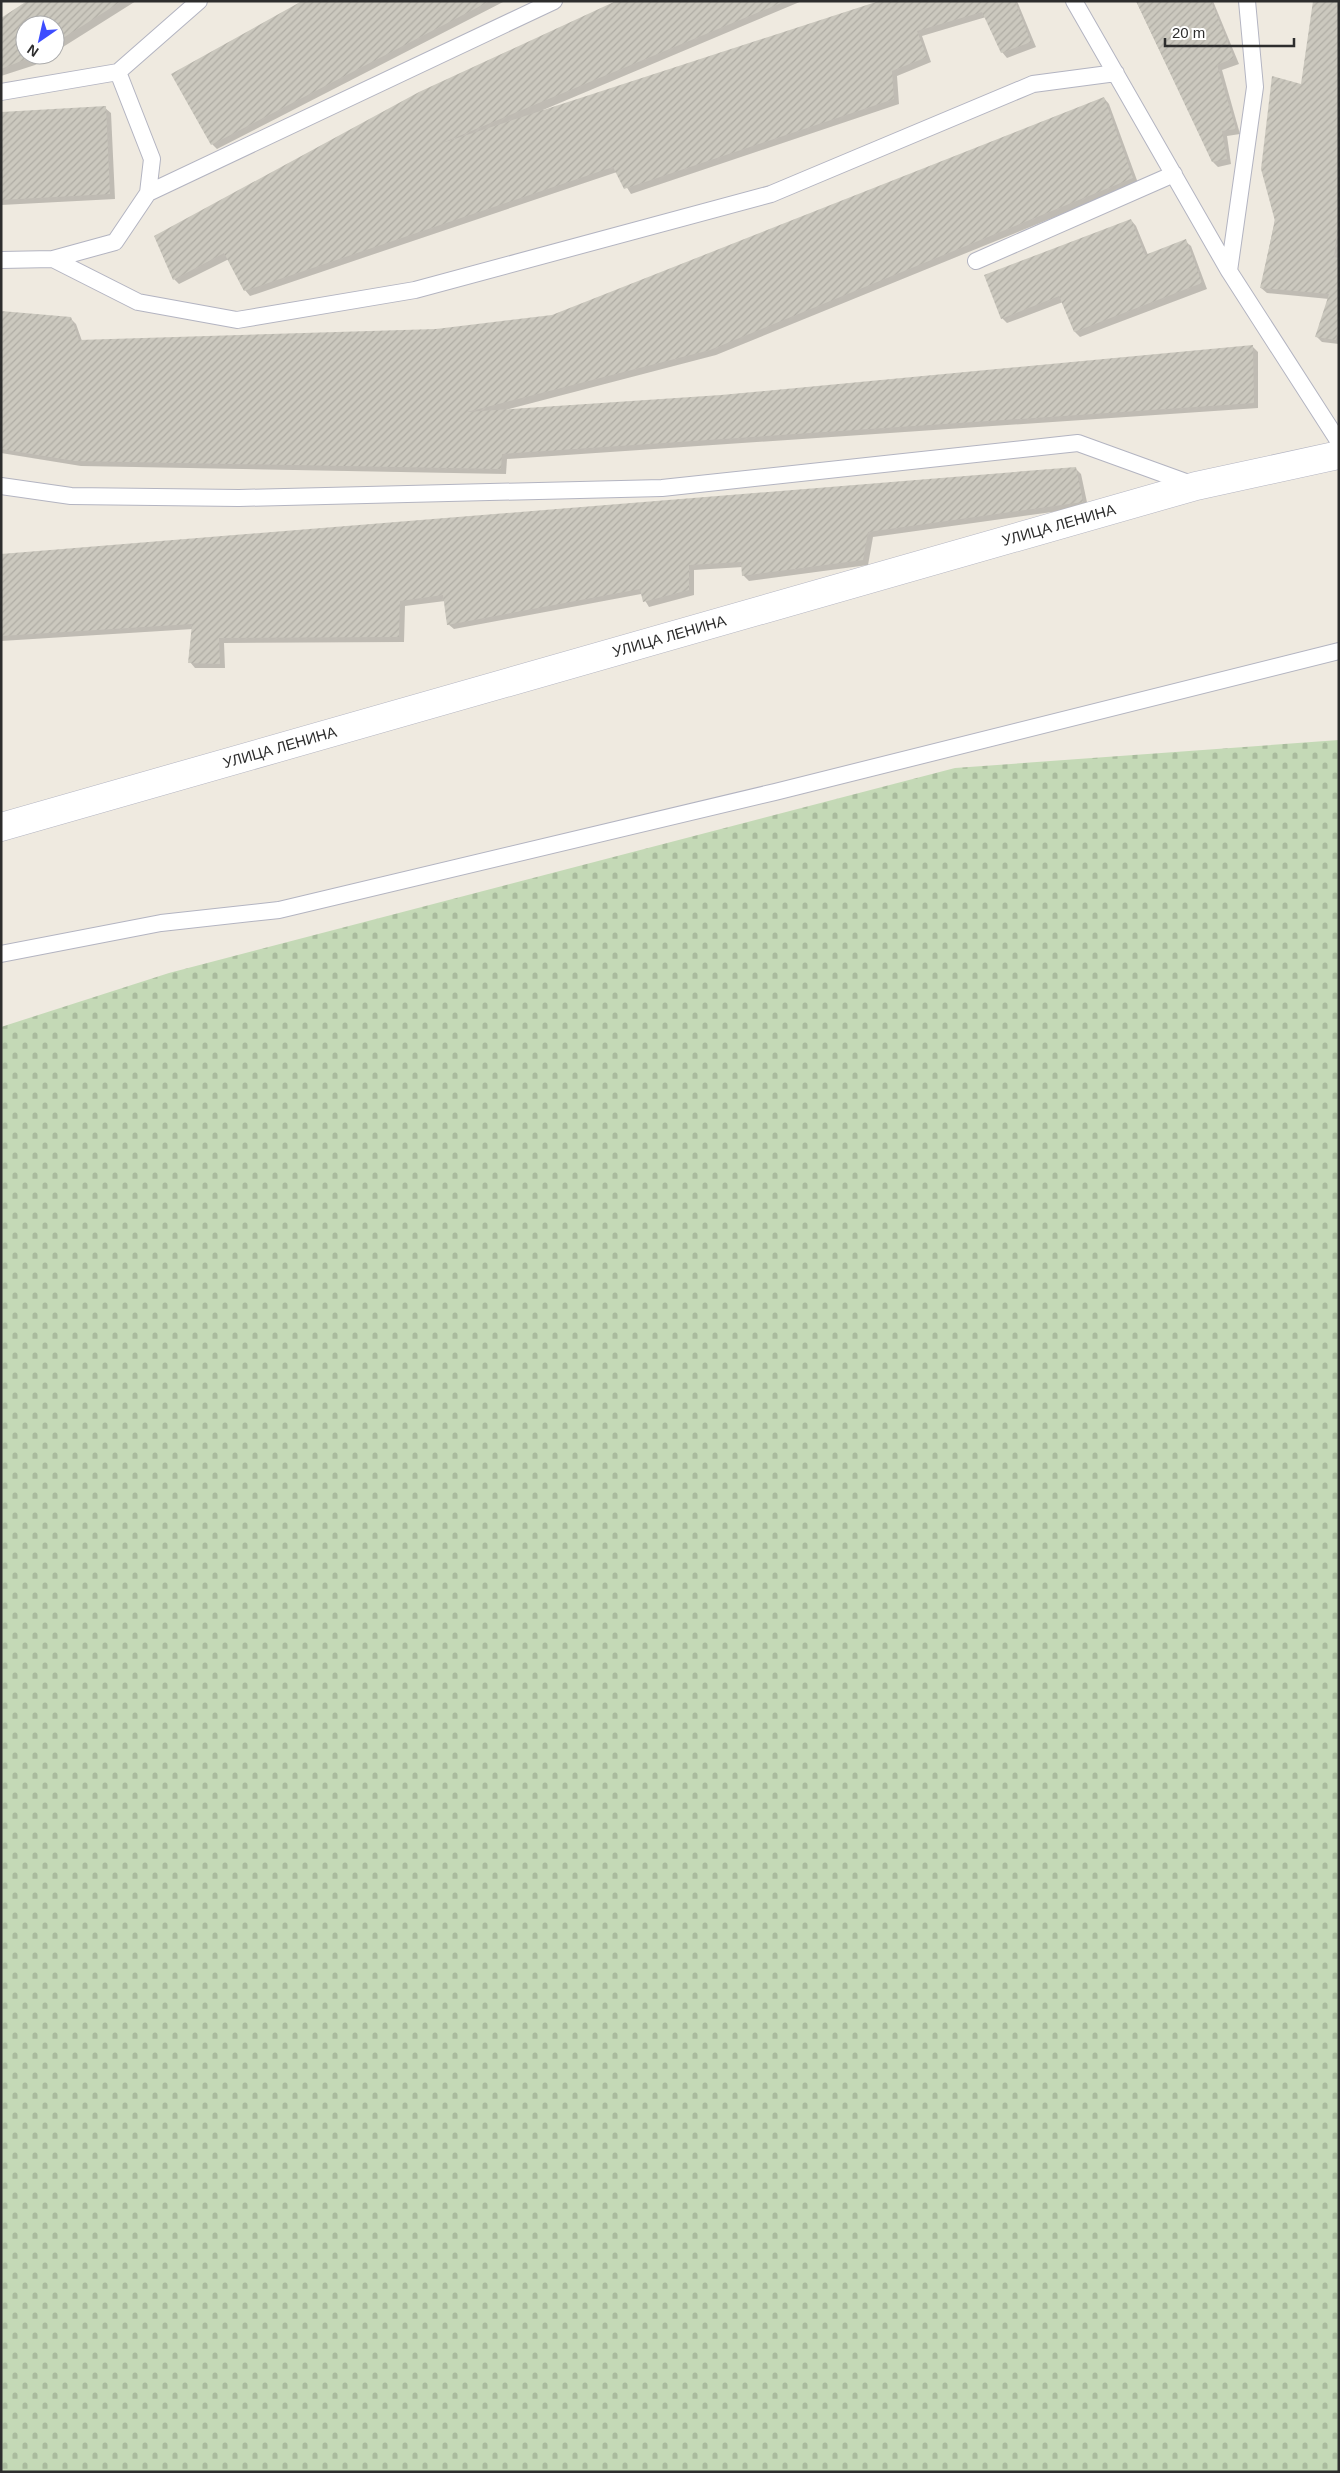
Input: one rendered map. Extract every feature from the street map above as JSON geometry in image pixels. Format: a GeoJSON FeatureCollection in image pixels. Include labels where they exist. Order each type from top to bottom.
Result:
{"type":"FeatureCollection","features":[{"type":"Feature","properties":{"kind":"street","name":"УЛИЦА ЛЕНИНА"},"geometry":{"type":"LineString","coordinates":[[1,826],[1196,486],[1339,455]]}},
{"type":"Feature","properties":{"kind":"lane"},"geometry":{"type":"LineString","coordinates":[[1,92],[118,72],[199,1]]}},
{"type":"Feature","properties":{"kind":"lane"},"geometry":{"type":"LineString","coordinates":[[148,193],[554,1]]}},
{"type":"Feature","properties":{"kind":"lane"},"geometry":{"type":"LineString","coordinates":[[1074,1],[1229,271],[1339,442]]}},
{"type":"Feature","properties":{"kind":"lane"},"geometry":{"type":"LineString","coordinates":[[1229,271],[1255,87],[1246,1]]}},
{"type":"Feature","properties":{"kind":"lane"},"geometry":{"type":"LineString","coordinates":[[1,260],[53,259],[115,242],[148,193],[152,160],[118,72]]}},
{"type":"Feature","properties":{"kind":"lane"},"geometry":{"type":"LineString","coordinates":[[53,259],[138,302],[237,320],[405,291],[771,194],[1034,84],[1116,73]]}},
{"type":"Feature","properties":{"kind":"lane"},"geometry":{"type":"LineString","coordinates":[[976,261],[1174,174]]}},
{"type":"Feature","properties":{"kind":"lane"},"geometry":{"type":"LineString","coordinates":[[1,486],[71,496],[239,498],[662,488],[1078,443],[1196,486]]}},
{"type":"Feature","properties":{"kind":"lane"},"geometry":{"type":"LineString","coordinates":[[1,954],[161,923],[279,910],[775,792],[1339,651]]}},
{"type":"Feature","properties":{"kind":"green space"},"geometry":{"type":"Polygon","coordinates":[[[1339,740],[1339,2472],[1,2472],[1,1027],[169,973],[955,768],[1339,740]]]}},
{"type":"Feature","properties":{"kind":"building"},"geometry":{"type":"Polygon","coordinates":[[[27,1],[122,1],[65,37],[65,15],[15,15],[15,64],[1,69],[1,18],[27,1]]]}},
{"type":"Feature","properties":{"kind":"building"},"geometry":{"type":"Polygon","coordinates":[[[302,1],[490,1],[211,145],[171,74],[302,1]]]}},
{"type":"Feature","properties":{"kind":"building"},"geometry":{"type":"Polygon","coordinates":[[[616,1],[786,1],[442,143],[879,1],[1015,1],[1031,42],[1001,53],[982,12],[917,31],[927,57],[892,71],[894,99],[624,189],[613,167],[244,291],[224,253],[173,280],[154,236],[419,92],[616,1]]]}},
{"type":"Feature","properties":{"kind":"building"},"geometry":{"type":"Polygon","coordinates":[[[1136,1],[1211,1],[1234,58],[1217,65],[1236,129],[1222,131],[1227,159],[1212,162],[1136,1]]]}},
{"type":"Feature","properties":{"kind":"building"},"geometry":{"type":"Polygon","coordinates":[[[1313,1],[1339,1],[1339,217],[1334,257],[1339,258],[1339,328],[1336,340],[1315,337],[1329,294],[1260,288],[1275,221],[1261,169],[1272,76],[1301,84],[1313,1]]]}},
{"type":"Feature","properties":{"kind":"building"},"geometry":{"type":"Polygon","coordinates":[[[1104,97],[1133,178],[710,350],[467,412],[721,395],[1253,345],[1254,403],[502,454],[501,469],[75,461],[1,449],[1,311],[71,317],[79,340],[436,329],[552,315],[1104,97]]]}},
{"type":"Feature","properties":{"kind":"building"},"geometry":{"type":"Polygon","coordinates":[[[106,106],[110,194],[1,200],[1,112],[106,106]]]}},
{"type":"Feature","properties":{"kind":"building"},"geometry":{"type":"Polygon","coordinates":[[[1131,219],[1145,255],[1186,239],[1202,283],[1074,332],[1059,296],[1001,319],[984,275],[1131,219]]]}},
{"type":"Feature","properties":{"kind":"building"},"geometry":{"type":"Polygon","coordinates":[[[1076,467],[1083,502],[868,532],[863,560],[742,576],[741,562],[689,565],[689,590],[643,602],[640,589],[447,625],[443,595],[400,601],[399,637],[219,638],[220,664],[188,663],[192,624],[1,636],[1,554],[1076,467]]]}}]}
